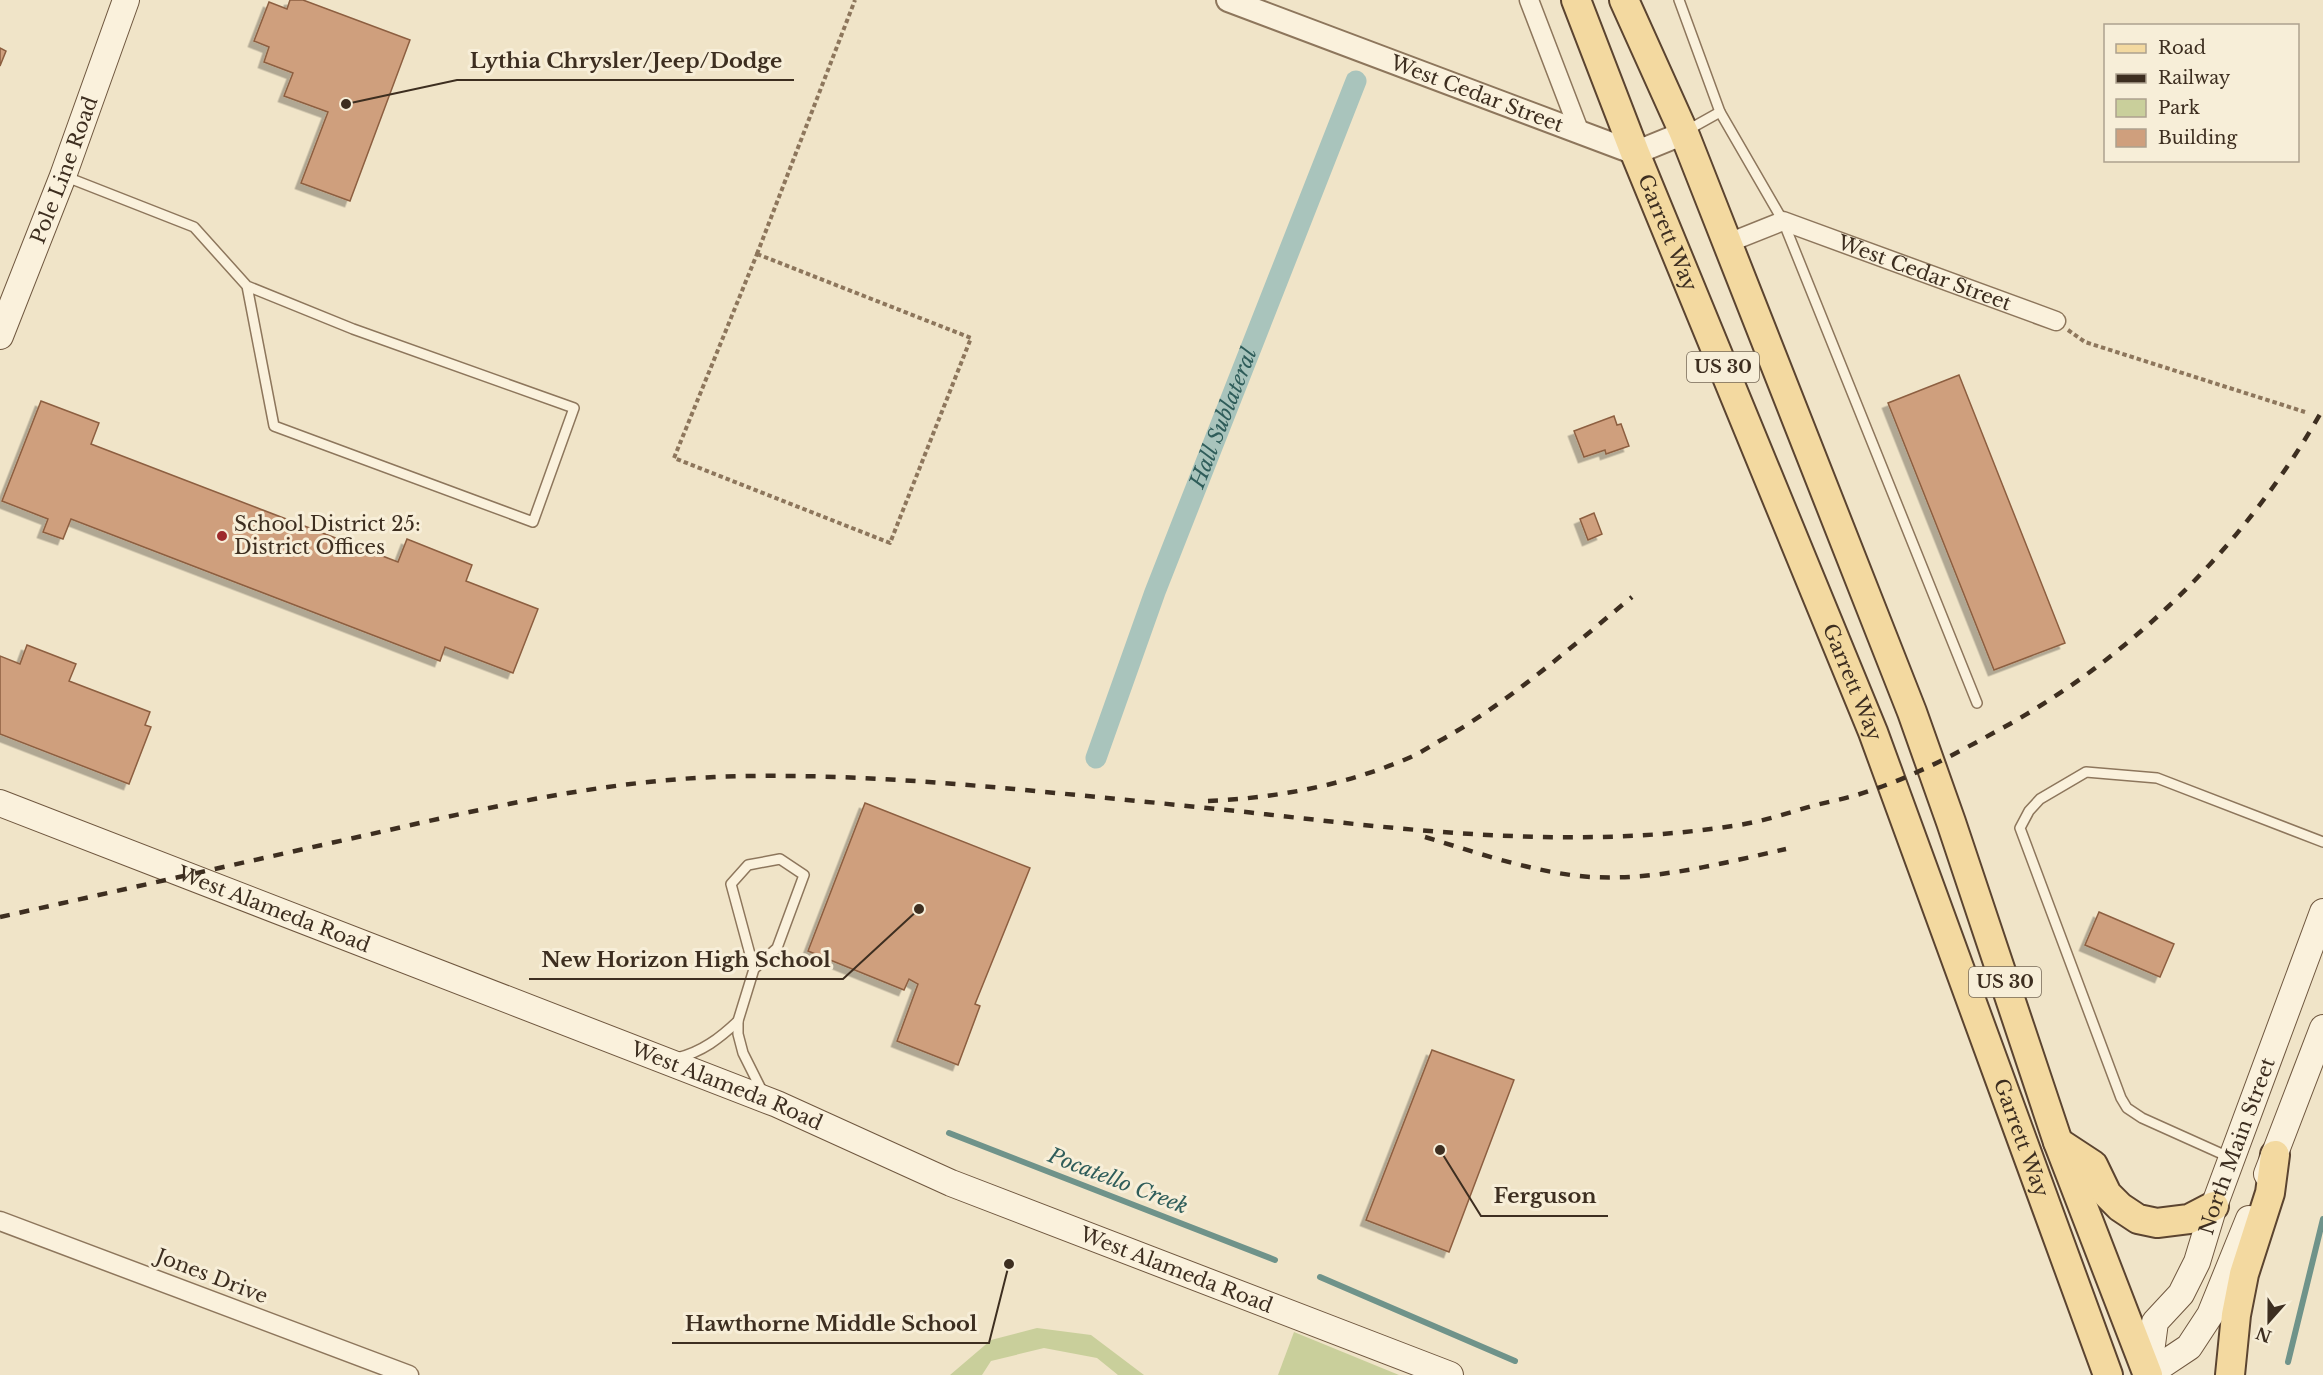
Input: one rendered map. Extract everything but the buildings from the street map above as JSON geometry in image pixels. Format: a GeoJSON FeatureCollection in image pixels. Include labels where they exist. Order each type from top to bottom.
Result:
{"type":"FeatureCollection","features":[{"type":"Feature","properties":{"kind":"main road","name":"Pole Line Road"},"geometry":{"type":"LineString","coordinates":[[0,336],[63,176],[126,0]]}},
{"type":"Feature","properties":{"kind":"main road","name":"Garrett Way"},"geometry":{"type":"LineString","coordinates":[[1576,0],[1635,153],[1873,732],[2108,1375]]}},
{"type":"Feature","properties":{"kind":"main road","name":"Garrett Way"},"geometry":{"type":"LineString","coordinates":[[1624,0],[1684,133],[1912,712],[2058,1142],[2147,1375]]}},
{"type":"Feature","properties":{"kind":"main road","name":"West Alameda Road"},"geometry":{"type":"LineString","coordinates":[[0,803],[767,1101],[951,1184],[1450,1375]]}},
{"type":"Feature","properties":{"kind":"main road","name":"North Main Street"},"geometry":{"type":"LineString","coordinates":[[2147,1375],[2155,1322],[2181,1294],[2197,1262],[2214,1206],[2323,912]]}},
{"type":"Feature","properties":{"kind":"main road","name":"North Main Street"},"geometry":{"type":"LineString","coordinates":[[2147,1375],[2189,1347],[2210,1316],[2323,1028]]}},
{"type":"Feature","properties":{"kind":"main road"},"geometry":{"type":"LineString","coordinates":[[2058,1142],[2093,1166],[2107,1194],[2120,1207],[2138,1219],[2157,1223],[2189,1219],[2214,1206]]}},
{"type":"Feature","properties":{"kind":"main road"},"geometry":{"type":"LineString","coordinates":[[2230,1375],[2236,1315],[2244,1274],[2270,1193],[2275,1155]]}},
{"type":"Feature","properties":{"kind":"street","name":"West Cedar Street"},"geometry":{"type":"LineString","coordinates":[[1228,0],[1635,153]]}},
{"type":"Feature","properties":{"kind":"street"},"geometry":{"type":"LineString","coordinates":[[1529,0],[1580,133]]}},
{"type":"Feature","properties":{"kind":"street"},"geometry":{"type":"LineString","coordinates":[[1635,153],[1684,133]]}},
{"type":"Feature","properties":{"kind":"street","name":"West Cedar Street"},"geometry":{"type":"LineString","coordinates":[[1783,221],[2056,321]]}},
{"type":"Feature","properties":{"kind":"street"},"geometry":{"type":"LineString","coordinates":[[1728,243],[1783,221]]}},
{"type":"Feature","properties":{"kind":"street","name":"Jones Drive"},"geometry":{"type":"LineString","coordinates":[[0,1221],[409,1375]]}},
{"type":"Feature","properties":{"kind":"lane"},"geometry":{"type":"LineString","coordinates":[[1679,0],[1720,112],[1783,221],[1977,703]]}},
{"type":"Feature","properties":{"kind":"lane"},"geometry":{"type":"LineString","coordinates":[[1684,133],[1720,112]]}},
{"type":"Feature","properties":{"kind":"lane"},"geometry":{"type":"LineString","coordinates":[[63,176],[194,227],[247,286],[353,329],[574,408],[533,522],[274,426],[247,286]]}},
{"type":"Feature","properties":{"kind":"lane"},"geometry":{"type":"LineString","coordinates":[[2233,1159],[2142,1118],[2127,1108],[2121,1098],[2020,828],[2029,811],[2040,799],[2086,772],[2157,778],[2323,842]]}},
{"type":"Feature","properties":{"kind":"lane"},"geometry":{"type":"LineString","coordinates":[[754,969],[731,884],[748,865],[780,859],[804,875],[777,948],[754,969],[738,1021],[738,1034],[743,1053],[767,1101]]}},
{"type":"Feature","properties":{"kind":"lane"},"geometry":{"type":"LineString","coordinates":[[664,1060],[693,1054],[725,1033],[738,1021]]}},
{"type":"Feature","properties":{"kind":"path"},"geometry":{"type":"LineString","coordinates":[[757,254],[971,338],[890,543],[674,458],[757,254],[855,0]]}},
{"type":"Feature","properties":{"kind":"path"},"geometry":{"type":"LineString","coordinates":[[2056,321],[2085,342],[2305,412]]}},
{"type":"Feature","properties":{"kind":"green space"},"geometry":{"type":"Polygon","coordinates":[[[1037,1328],[1091,1335],[1144,1375],[1118,1375],[1097,1358],[1044,1348],[991,1361],[982,1375],[950,1375],[991,1340],[1037,1328]]]}},
{"type":"Feature","properties":{"kind":"green space"},"geometry":{"type":"Polygon","coordinates":[[[1294,1332],[1399,1375],[1278,1375],[1294,1332]]]}},
{"type":"Feature","properties":{"kind":"waterway","name":"Hall Sublateral"},"geometry":{"type":"LineString","coordinates":[[1096,758],[1155,592],[1356,81]]}},
{"type":"Feature","properties":{"kind":"waterway","name":"Pocatello Creek"},"geometry":{"type":"LineString","coordinates":[[949,1133],[1275,1260]]}},
{"type":"Feature","properties":{"kind":"waterway","name":"Pocatello Creek"},"geometry":{"type":"LineString","coordinates":[[2288,1362],[2323,1219]]}},
{"type":"Feature","properties":{"kind":"waterway","name":"Pocatello Creek"},"geometry":{"type":"LineString","coordinates":[[1320,1277],[1515,1361]]}},
{"type":"Feature","properties":{"kind":"railway"},"geometry":{"type":"LineString","coordinates":[[0,917],[539,798],[626,785],[714,777],[827,777],[939,783],[1139,801],[1383,827],[1501,836],[1620,836],[1680,832],[1758,821],[1850,797],[1890,784],[1925,769],[2008,725],[2056,696],[2102,663],[2146,627],[2225,547],[2294,457],[2323,409]]}},
{"type":"Feature","properties":{"kind":"railway"},"geometry":{"type":"LineString","coordinates":[[1208,801],[1260,797],[1311,788],[1362,775],[1415,755],[1468,724],[1517,690],[1632,597]]}},
{"type":"Feature","properties":{"kind":"railway"},"geometry":{"type":"LineString","coordinates":[[1425,837],[1540,869],[1579,876],[1605,877],[1631,877],[1683,871],[1786,849]]}},
{"type":"Feature","properties":{"kind":"place","name":"Lythia Chrysler/Jeep/Dodge"},"geometry":{"type":"Point","coordinates":[346,104]}},
{"type":"Feature","properties":{"kind":"place","name":"School District 25: District Offices"},"geometry":{"type":"Point","coordinates":[222,536]}},
{"type":"Feature","properties":{"kind":"place","name":"New Horizon High School"},"geometry":{"type":"Point","coordinates":[919,909]}},
{"type":"Feature","properties":{"kind":"place","name":"Ferguson"},"geometry":{"type":"Point","coordinates":[1440,1150]}},
{"type":"Feature","properties":{"kind":"place","name":"Hawthorne Middle School"},"geometry":{"type":"Point","coordinates":[1009,1264]}}]}
